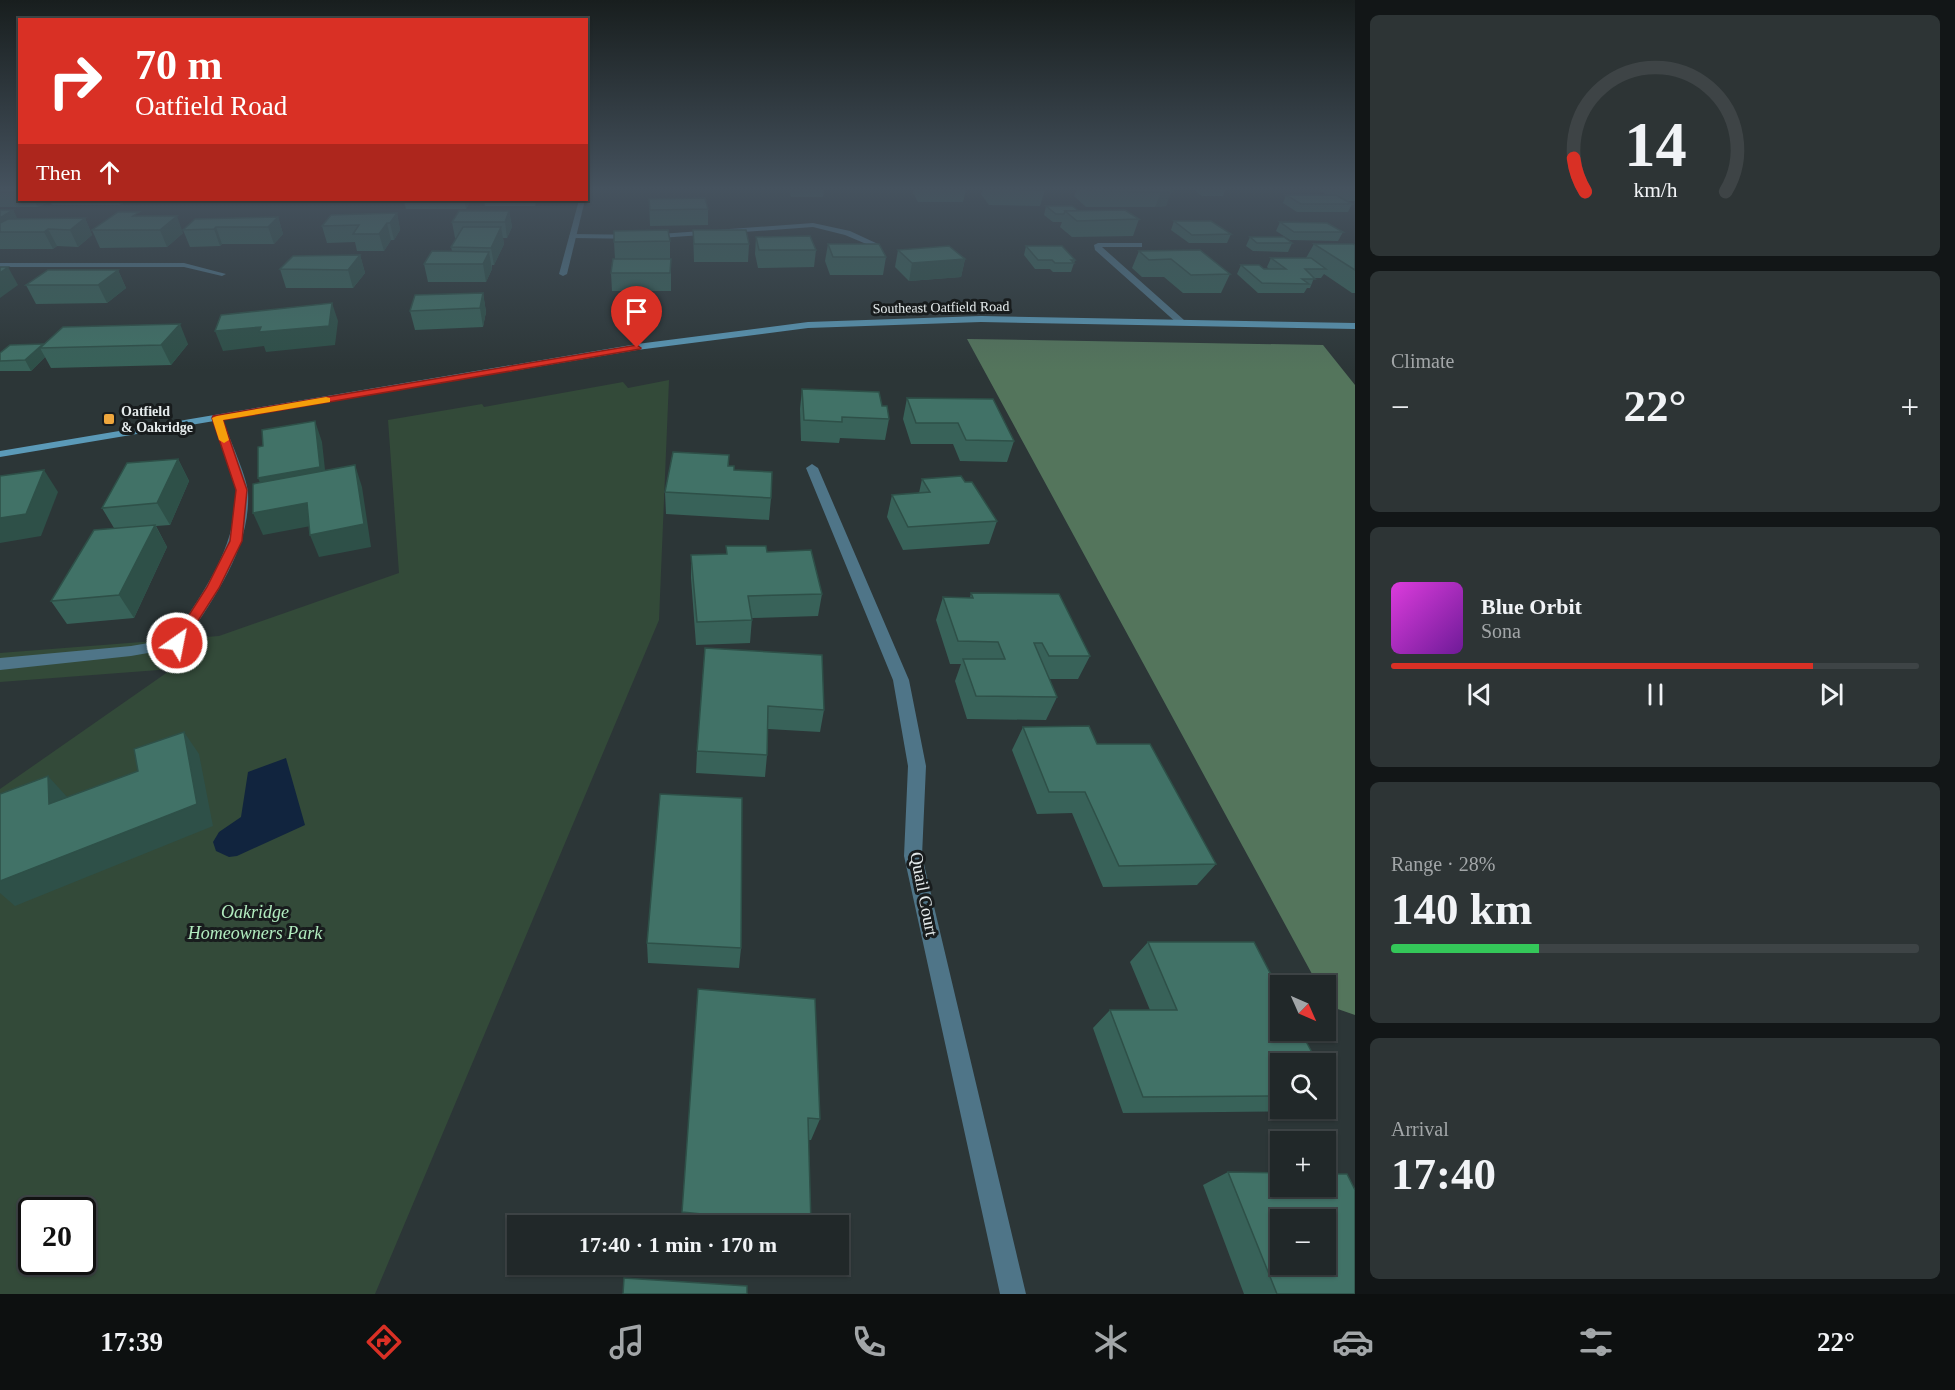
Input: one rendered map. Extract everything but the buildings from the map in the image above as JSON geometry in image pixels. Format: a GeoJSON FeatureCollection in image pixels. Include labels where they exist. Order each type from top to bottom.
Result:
{"type":"FeatureCollection","features":[{"type":"Feature","properties":{"kind":"main road","name":"Southeast Oatfield Road"},"geometry":{"type":"LineString","coordinates":[[0,454],[716,335],[816,324],[963,320],[1355,326]]}},
{"type":"Feature","properties":{"kind":"street"},"geometry":{"type":"LineString","coordinates":[[563,274],[570,249]]}},
{"type":"Feature","properties":{"kind":"street"},"geometry":{"type":"LineString","coordinates":[[1100,249],[1181,322]]}},
{"type":"Feature","properties":{"kind":"street"},"geometry":{"type":"LineString","coordinates":[[0,265],[184,265],[222,274]]}},
{"type":"Feature","properties":{"kind":"street"},"geometry":{"type":"LineString","coordinates":[[0,664],[131,651],[177,643],[213,588],[236,541],[242,490],[217,418]]}},
{"type":"Feature","properties":{"kind":"street","name":"Quail Court"},"geometry":{"type":"LineString","coordinates":[[812,468],[901,680],[917,766],[914,856],[1013,1294]]}},
{"type":"Feature","properties":{"kind":"green space"},"geometry":{"type":"Polygon","coordinates":[[[967,339],[1323,345],[1355,385],[1355,1015],[1336,1008],[1336,975],[1313,975],[967,339]]]}},
{"type":"Feature","properties":{"kind":"green space","name":"Oakridge Homeowners Park"},"geometry":{"type":"Polygon","coordinates":[[[669,380],[659,620],[375,1294],[0,1294],[0,789],[172,669],[0,682],[0,653],[219,636],[399,573],[388,420],[482,404],[484,407],[623,382],[628,388],[669,380]]]}},
{"type":"Feature","properties":{"kind":"water"},"geometry":{"type":"Polygon","coordinates":[[[286,758],[305,825],[237,856],[229,857],[216,851],[213,842],[219,832],[241,817],[248,772],[286,758]]]}},
{"type":"Feature","properties":{"kind":"slow traffic"},"geometry":{"type":"LineString","coordinates":[[224,440],[217,418],[326,400]]}},
{"type":"Feature","properties":{"kind":"place","name":"Oatfield & Oakridge"},"geometry":{"type":"Point","coordinates":[109,419]}},
{"type":"Feature","properties":{"kind":"route"},"geometry":{"type":"LineString","coordinates":[[177,643],[213,588],[236,541],[242,490],[217,418],[637,348]]}}]}
